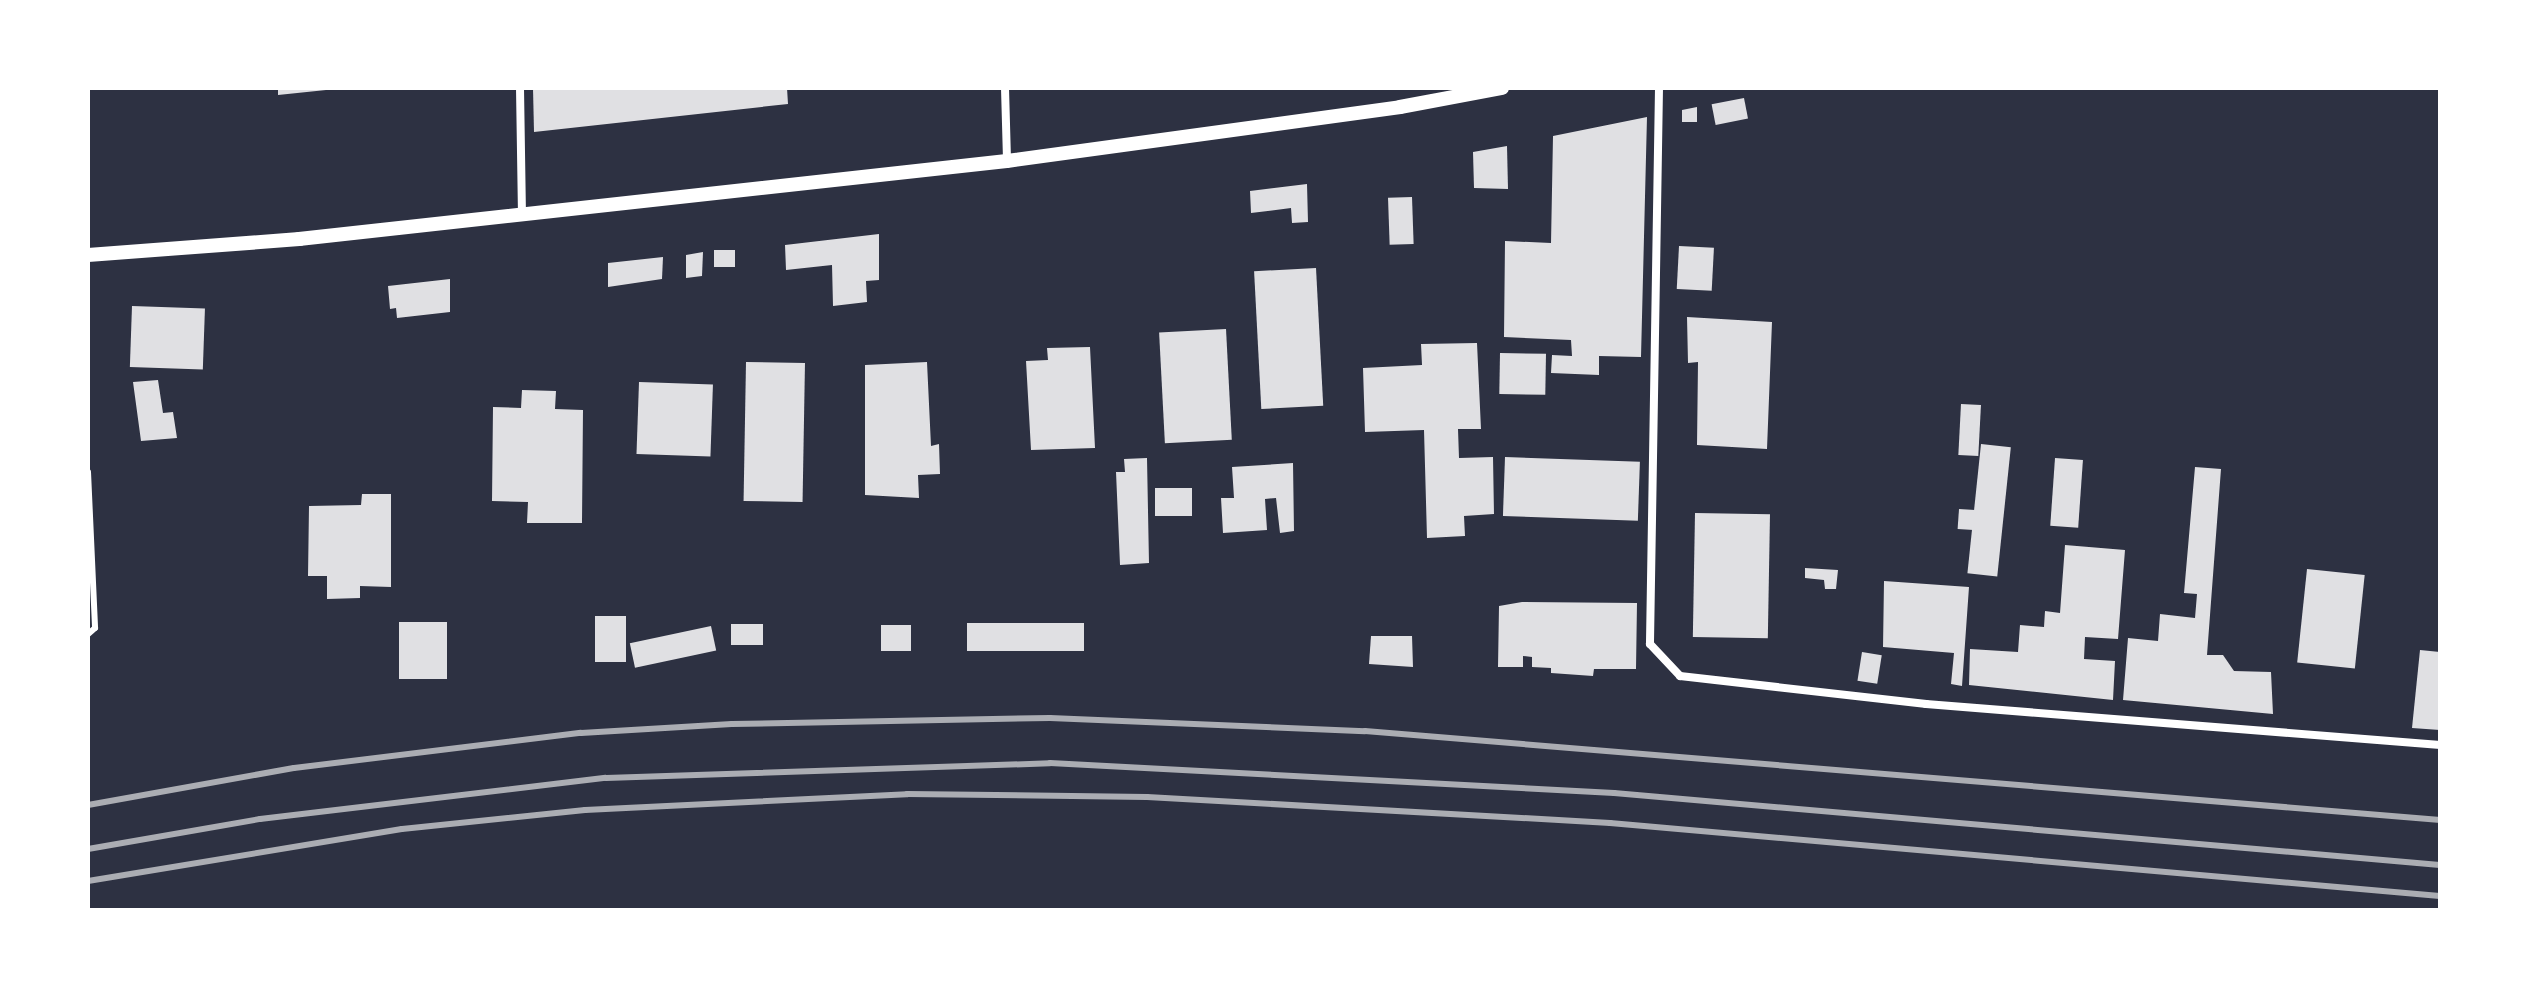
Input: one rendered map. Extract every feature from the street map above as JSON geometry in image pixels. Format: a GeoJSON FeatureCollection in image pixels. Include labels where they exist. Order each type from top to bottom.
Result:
{"type":"FeatureCollection","features":[{"type":"Feature","properties":{"kind":"street"},"geometry":{"type":"LineString","coordinates":[[520,88],[522,216]]}},
{"type":"Feature","properties":{"kind":"street"},"geometry":{"type":"LineString","coordinates":[[1005,88],[1007,161]]}},
{"type":"Feature","properties":{"kind":"street"},"geometry":{"type":"LineString","coordinates":[[88,255],[522,216],[1007,161],[1502,88]]}},
{"type":"Feature","properties":{"kind":"street"},"geometry":{"type":"LineString","coordinates":[[1659,88],[1650,644],[1680,676],[1926,704],[2440,745]]}},
{"type":"Feature","properties":{"kind":"lane"},"geometry":{"type":"LineString","coordinates":[[88,472],[95,628],[88,634]]}},
{"type":"Feature","properties":{"kind":"building"},"geometry":{"type":"Polygon","coordinates":[[[278,88],[326,88],[326,90],[278,95],[278,88]]]}},
{"type":"Feature","properties":{"kind":"building"},"geometry":{"type":"Polygon","coordinates":[[[533,88],[787,88],[788,104],[534,132],[533,88]]]}},
{"type":"Feature","properties":{"kind":"building"},"geometry":{"type":"Polygon","coordinates":[[[1744,98],[1748,119],[1716,125],[1712,104],[1744,98]]]}},
{"type":"Feature","properties":{"kind":"building"},"geometry":{"type":"Polygon","coordinates":[[[1697,107],[1697,122],[1682,122],[1682,110],[1697,107]]]}},
{"type":"Feature","properties":{"kind":"building"},"geometry":{"type":"Polygon","coordinates":[[[1647,117],[1641,357],[1599,356],[1599,375],[1551,373],[1552,355],[1572,356],[1571,340],[1504,337],[1505,241],[1551,243],[1553,136],[1647,117]]]}},
{"type":"Feature","properties":{"kind":"building"},"geometry":{"type":"Polygon","coordinates":[[[1507,146],[1508,189],[1474,188],[1473,152],[1507,146]]]}},
{"type":"Feature","properties":{"kind":"building"},"geometry":{"type":"Polygon","coordinates":[[[1307,184],[1308,222],[1292,223],[1291,208],[1251,213],[1250,191],[1307,184]]]}},
{"type":"Feature","properties":{"kind":"building"},"geometry":{"type":"Polygon","coordinates":[[[1412,197],[1414,244],[1390,245],[1388,198],[1412,197]]]}},
{"type":"Feature","properties":{"kind":"building"},"geometry":{"type":"Polygon","coordinates":[[[879,234],[879,280],[866,281],[867,302],[833,306],[832,265],[786,270],[785,245],[879,234]]]}},
{"type":"Feature","properties":{"kind":"building"},"geometry":{"type":"Polygon","coordinates":[[[1679,246],[1714,248],[1712,291],[1677,289],[1679,246]]]}},
{"type":"Feature","properties":{"kind":"building"},"geometry":{"type":"Polygon","coordinates":[[[714,250],[735,250],[735,267],[714,267],[714,250]]]}},
{"type":"Feature","properties":{"kind":"building"},"geometry":{"type":"Polygon","coordinates":[[[703,252],[702,276],[686,278],[686,255],[703,252]]]}},
{"type":"Feature","properties":{"kind":"building"},"geometry":{"type":"Polygon","coordinates":[[[663,257],[662,279],[608,287],[608,263],[663,257]]]}},
{"type":"Feature","properties":{"kind":"building"},"geometry":{"type":"Polygon","coordinates":[[[1316,268],[1323,406],[1261,409],[1254,271],[1316,268]]]}},
{"type":"Feature","properties":{"kind":"building"},"geometry":{"type":"Polygon","coordinates":[[[450,279],[450,312],[397,318],[396,308],[390,309],[388,286],[450,279]]]}},
{"type":"Feature","properties":{"kind":"building"},"geometry":{"type":"Polygon","coordinates":[[[132,306],[205,309],[203,370],[130,367],[132,306]]]}},
{"type":"Feature","properties":{"kind":"building"},"geometry":{"type":"Polygon","coordinates":[[[1687,317],[1772,322],[1767,449],[1697,445],[1698,362],[1688,363],[1687,317]]]}},
{"type":"Feature","properties":{"kind":"building"},"geometry":{"type":"Polygon","coordinates":[[[1226,329],[1232,440],[1165,443],[1159,333],[1226,329]]]}},
{"type":"Feature","properties":{"kind":"building"},"geometry":{"type":"Polygon","coordinates":[[[1477,343],[1481,429],[1458,429],[1459,458],[1493,457],[1494,514],[1464,516],[1465,536],[1427,538],[1424,430],[1365,432],[1363,368],[1422,365],[1421,344],[1477,343]]]}},
{"type":"Feature","properties":{"kind":"building"},"geometry":{"type":"Polygon","coordinates":[[[1090,347],[1095,448],[1031,450],[1026,361],[1048,360],[1047,348],[1090,347]]]}},
{"type":"Feature","properties":{"kind":"building"},"geometry":{"type":"Polygon","coordinates":[[[1500,353],[1546,354],[1545,395],[1499,394],[1500,353]]]}},
{"type":"Feature","properties":{"kind":"building"},"geometry":{"type":"Polygon","coordinates":[[[746,362],[805,363],[803,502],[744,501],[746,362]]]}},
{"type":"Feature","properties":{"kind":"building"},"geometry":{"type":"Polygon","coordinates":[[[927,362],[931,446],[939,444],[940,474],[918,475],[919,498],[865,495],[865,365],[927,362]]]}},
{"type":"Feature","properties":{"kind":"building"},"geometry":{"type":"Polygon","coordinates":[[[158,380],[163,413],[173,412],[177,438],[141,441],[133,382],[158,380]]]}},
{"type":"Feature","properties":{"kind":"building"},"geometry":{"type":"Polygon","coordinates":[[[639,382],[713,385],[710,457],[636,454],[639,382]]]}},
{"type":"Feature","properties":{"kind":"building"},"geometry":{"type":"Polygon","coordinates":[[[522,390],[556,391],[555,409],[583,410],[582,523],[527,523],[528,502],[492,501],[493,407],[521,408],[522,390]]]}},
{"type":"Feature","properties":{"kind":"building"},"geometry":{"type":"Polygon","coordinates":[[[1961,404],[1981,405],[1978,456],[1958,455],[1961,404]]]}},
{"type":"Feature","properties":{"kind":"building"},"geometry":{"type":"Polygon","coordinates":[[[1981,444],[2011,447],[1997,576],[1967,573],[1981,444]]]}},
{"type":"Feature","properties":{"kind":"building"},"geometry":{"type":"Polygon","coordinates":[[[1505,457],[1640,462],[1638,521],[1503,516],[1505,457]]]}},
{"type":"Feature","properties":{"kind":"building"},"geometry":{"type":"Polygon","coordinates":[[[1147,458],[1149,563],[1120,565],[1116,472],[1125,472],[1124,459],[1147,458]]]}},
{"type":"Feature","properties":{"kind":"building"},"geometry":{"type":"Polygon","coordinates":[[[2055,458],[2083,460],[2078,528],[2050,526],[2055,458]]]}},
{"type":"Feature","properties":{"kind":"building"},"geometry":{"type":"Polygon","coordinates":[[[1293,463],[1294,531],[1280,533],[1276,498],[1265,499],[1267,530],[1223,533],[1221,498],[1234,498],[1232,467],[1293,463]]]}},
{"type":"Feature","properties":{"kind":"building"},"geometry":{"type":"Polygon","coordinates":[[[2195,467],[2221,469],[2207,655],[2223,655],[2234,671],[2271,672],[2273,714],[2123,700],[2128,638],[2158,641],[2160,614],[2195,618],[2197,594],[2184,593],[2195,467]]]}},
{"type":"Feature","properties":{"kind":"building"},"geometry":{"type":"Polygon","coordinates":[[[1155,488],[1192,488],[1192,516],[1155,516],[1155,488]]]}},
{"type":"Feature","properties":{"kind":"building"},"geometry":{"type":"Polygon","coordinates":[[[362,494],[391,494],[391,587],[360,586],[360,598],[327,599],[327,576],[308,576],[309,506],[361,505],[362,494]]]}},
{"type":"Feature","properties":{"kind":"building"},"geometry":{"type":"Polygon","coordinates":[[[1959,509],[1975,510],[1974,530],[1958,529],[1959,509]]]}},
{"type":"Feature","properties":{"kind":"building"},"geometry":{"type":"Polygon","coordinates":[[[1695,513],[1770,514],[1768,638],[1693,637],[1695,513]]]}},
{"type":"Feature","properties":{"kind":"building"},"geometry":{"type":"Polygon","coordinates":[[[2065,545],[2125,550],[2118,639],[2085,637],[2084,659],[2115,661],[2113,700],[1969,685],[1970,649],[2018,652],[2020,625],[2044,627],[2045,611],[2060,613],[2065,545]]]}},
{"type":"Feature","properties":{"kind":"building"},"geometry":{"type":"Polygon","coordinates":[[[1805,568],[1838,570],[1836,589],[1825,589],[1824,580],[1805,578],[1805,568]]]}},
{"type":"Feature","properties":{"kind":"building"},"geometry":{"type":"Polygon","coordinates":[[[2307,569],[2365,575],[2355,669],[2297,662],[2307,569]]]}},
{"type":"Feature","properties":{"kind":"building"},"geometry":{"type":"Polygon","coordinates":[[[1884,581],[1969,587],[1962,686],[1951,684],[1954,653],[1883,647],[1884,581]]]}},
{"type":"Feature","properties":{"kind":"building"},"geometry":{"type":"Polygon","coordinates":[[[1522,602],[1637,603],[1636,669],[1594,669],[1593,676],[1551,673],[1551,668],[1532,667],[1532,657],[1523,656],[1523,667],[1498,667],[1499,606],[1522,602]]]}},
{"type":"Feature","properties":{"kind":"building"},"geometry":{"type":"Polygon","coordinates":[[[595,616],[626,616],[626,662],[595,662],[595,616]]]}},
{"type":"Feature","properties":{"kind":"building"},"geometry":{"type":"Polygon","coordinates":[[[399,622],[447,622],[447,679],[399,679],[399,622]]]}},
{"type":"Feature","properties":{"kind":"building"},"geometry":{"type":"Polygon","coordinates":[[[967,623],[1084,623],[1084,651],[967,651],[967,623]]]}},
{"type":"Feature","properties":{"kind":"building"},"geometry":{"type":"Polygon","coordinates":[[[731,624],[763,624],[763,645],[731,645],[731,624]]]}},
{"type":"Feature","properties":{"kind":"building"},"geometry":{"type":"Polygon","coordinates":[[[881,625],[911,625],[911,651],[881,651],[881,625]]]}},
{"type":"Feature","properties":{"kind":"building"},"geometry":{"type":"Polygon","coordinates":[[[711,626],[716,650],[635,668],[630,643],[711,626]]]}},
{"type":"Feature","properties":{"kind":"building"},"geometry":{"type":"Polygon","coordinates":[[[1371,636],[1412,636],[1413,667],[1369,664],[1371,636]]]}},
{"type":"Feature","properties":{"kind":"building"},"geometry":{"type":"Polygon","coordinates":[[[2420,650],[2440,652],[2440,730],[2412,728],[2420,650]]]}},
{"type":"Feature","properties":{"kind":"building"},"geometry":{"type":"Polygon","coordinates":[[[1862,652],[1882,655],[1877,684],[1857,681],[1862,652]]]}},
{"type":"Feature","properties":{"kind":"railway"},"geometry":{"type":"LineString","coordinates":[[88,805],[294,768],[581,733],[732,724],[1050,718],[1365,731],[2440,820]]}},
{"type":"Feature","properties":{"kind":"railway"},"geometry":{"type":"LineString","coordinates":[[88,849],[260,819],[606,778],[1050,763],[1614,793],[2440,865]]}},
{"type":"Feature","properties":{"kind":"railway"},"geometry":{"type":"LineString","coordinates":[[88,881],[402,829],[585,810],[907,794],[1147,797],[1610,823],[2440,896]]}}]}
